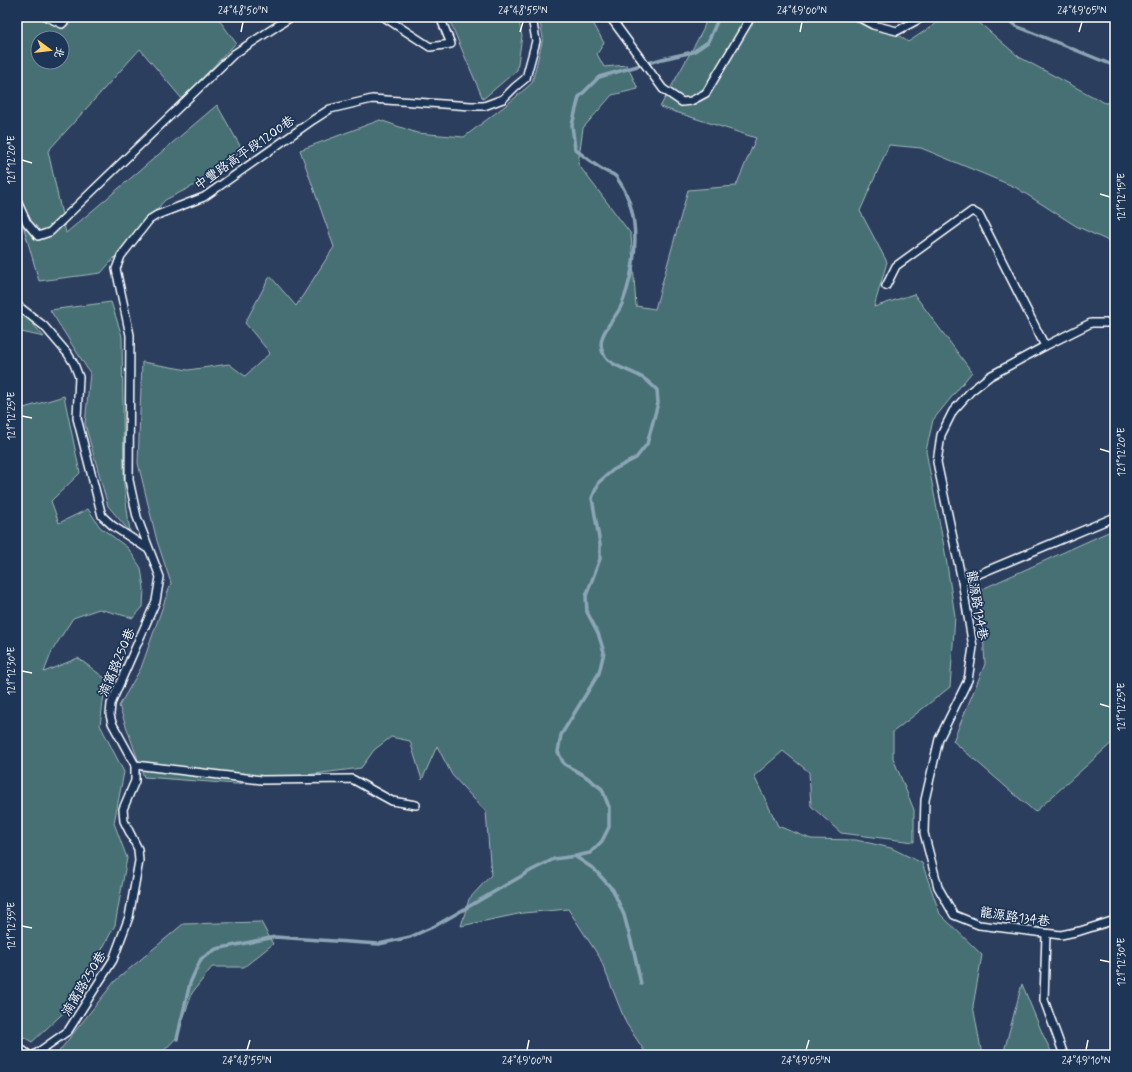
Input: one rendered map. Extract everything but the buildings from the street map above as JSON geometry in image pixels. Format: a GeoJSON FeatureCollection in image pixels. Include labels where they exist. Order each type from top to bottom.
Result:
{"type":"FeatureCollection","features":[{"type":"Feature","properties":{"kind":"lane"},"geometry":{"type":"LineString","coordinates":[[47,17],[62,24],[69,17]]}},
{"type":"Feature","properties":{"kind":"lane"},"geometry":{"type":"LineString","coordinates":[[17,201],[27,223],[38,236],[50,232],[234,54],[291,17]]}},
{"type":"Feature","properties":{"kind":"lane"},"geometry":{"type":"LineString","coordinates":[[384,17],[430,47],[451,44],[440,17]]}},
{"type":"Feature","properties":{"kind":"lane","name":"中豐路高平段1200巷"},"geometry":{"type":"LineString","coordinates":[[148,549],[137,517],[129,480],[130,335],[116,269],[122,256],[149,220],[157,215],[204,197],[313,120],[330,110],[372,98],[471,106],[484,106],[503,99],[515,86],[526,78],[536,41],[532,17]]}},
{"type":"Feature","properties":{"kind":"lane"},"geometry":{"type":"LineString","coordinates":[[610,17],[663,90],[682,102],[691,101],[706,93],[751,17]]}},
{"type":"Feature","properties":{"kind":"lane"},"geometry":{"type":"LineString","coordinates":[[858,17],[873,25],[897,31],[923,17]]}},
{"type":"Feature","properties":{"kind":"lane"},"geometry":{"type":"LineString","coordinates":[[886,286],[896,266],[972,211],[979,215],[1046,346]]}},
{"type":"Feature","properties":{"kind":"lane"},"geometry":{"type":"LineString","coordinates":[[17,305],[44,326],[68,354],[74,364],[79,377],[77,418],[102,516],[113,526],[148,549]]}},
{"type":"Feature","properties":{"kind":"lane","name":"龍源路134巷"},"geometry":{"type":"LineString","coordinates":[[1115,326],[1110,323],[1091,323],[990,376],[971,391],[953,410],[940,435],[937,462],[962,581],[973,647],[968,680],[939,739],[925,800],[924,833],[938,887],[954,915],[979,925],[1061,935],[1080,931],[1115,920]]}},
{"type":"Feature","properties":{"kind":"lane"},"geometry":{"type":"LineString","coordinates":[[962,581],[1115,517]]}},
{"type":"Feature","properties":{"kind":"lane","name":"湳窩路250巷"},"geometry":{"type":"LineString","coordinates":[[34,1055],[68,1031],[113,960],[129,917],[140,861],[138,849],[124,821],[123,809],[135,781],[135,765],[112,723],[110,715],[111,704],[156,601],[160,577],[148,549]]}},
{"type":"Feature","properties":{"kind":"lane"},"geometry":{"type":"LineString","coordinates":[[135,765],[262,780],[352,779],[392,801],[416,805]]}},
{"type":"Feature","properties":{"kind":"lane"},"geometry":{"type":"LineString","coordinates":[[1046,934],[1044,1000],[1064,1055]]}},
{"type":"Feature","properties":{"kind":"lane"},"geometry":{"type":"LineString","coordinates":[[17,1046],[29,1055]]}},
{"type":"Feature","properties":{"kind":"green space"},"geometry":{"type":"Polygon","coordinates":[[[17,17],[217,17],[236,43],[182,99],[140,49],[48,151],[66,233],[217,105],[243,151],[201,182],[165,200],[101,273],[39,281],[17,204],[17,17]]]}},
{"type":"Feature","properties":{"kind":"green space"},"geometry":{"type":"Polygon","coordinates":[[[448,17],[518,17],[522,36],[517,70],[483,99],[448,17]]]}},
{"type":"Feature","properties":{"kind":"green space"},"geometry":{"type":"Polygon","coordinates":[[[539,17],[590,17],[604,43],[597,54],[604,67],[627,65],[638,89],[612,95],[583,128],[578,164],[631,234],[636,306],[655,309],[688,190],[736,186],[756,138],[660,107],[703,30],[707,17],[873,17],[908,42],[946,17],[975,19],[1019,57],[1105,103],[1115,102],[1115,244],[1076,226],[1015,187],[921,148],[889,145],[860,211],[887,262],[874,307],[914,294],[972,372],[933,420],[926,451],[945,552],[955,616],[950,687],[893,732],[893,758],[914,810],[914,842],[841,833],[811,806],[809,772],[783,751],[754,776],[778,826],[811,839],[856,840],[891,848],[922,863],[940,914],[982,955],[973,1006],[982,1055],[647,1055],[626,1023],[600,958],[568,909],[523,913],[461,926],[469,899],[491,875],[486,812],[452,775],[437,746],[422,780],[410,741],[391,737],[374,750],[361,768],[236,784],[144,777],[119,706],[141,668],[171,583],[157,541],[138,463],[142,362],[188,370],[229,364],[245,376],[270,353],[245,323],[270,276],[296,306],[334,247],[300,150],[380,120],[417,133],[464,137],[532,83],[543,38],[539,17]]]}},
{"type":"Feature","properties":{"kind":"green space"},"geometry":{"type":"Polygon","coordinates":[[[111,302],[122,336],[124,485],[130,532],[108,506],[85,424],[90,373],[50,310],[111,302]]]}},
{"type":"Feature","properties":{"kind":"green space"},"geometry":{"type":"Polygon","coordinates":[[[17,305],[44,337],[17,331],[17,305]]]}},
{"type":"Feature","properties":{"kind":"green space"},"geometry":{"type":"Polygon","coordinates":[[[64,396],[80,473],[51,501],[59,523],[88,509],[100,527],[128,548],[141,568],[144,588],[143,607],[133,618],[99,609],[73,618],[52,651],[44,672],[78,658],[106,679],[100,725],[124,772],[114,823],[127,858],[115,925],[73,1004],[32,1042],[17,1033],[17,410],[64,396]]]}},
{"type":"Feature","properties":{"kind":"green space"},"geometry":{"type":"Polygon","coordinates":[[[1115,529],[1115,740],[1035,812],[953,741],[985,664],[980,590],[1115,529]]]}},
{"type":"Feature","properties":{"kind":"green space"},"geometry":{"type":"Polygon","coordinates":[[[261,922],[273,944],[244,967],[212,967],[192,993],[177,1037],[160,1055],[56,1055],[115,981],[183,924],[261,922]]]}},
{"type":"Feature","properties":{"kind":"green space"},"geometry":{"type":"Polygon","coordinates":[[[1022,984],[1043,1035],[1053,1055],[1003,1055],[1022,984]]]}},
{"type":"Feature","properties":{"kind":"waterway"},"geometry":{"type":"LineString","coordinates":[[177,1039],[190,983],[201,959],[216,949],[275,937],[379,944],[410,937],[435,926],[532,870],[554,859],[590,853],[602,841],[609,827],[609,807],[602,789],[585,776],[564,764],[558,752],[561,735],[599,673],[604,652],[598,633],[587,612],[586,596],[600,559],[600,544],[592,498],[599,482],[613,470],[636,458],[647,444],[658,403],[657,390],[654,387],[639,375],[611,362],[604,355],[601,348],[603,335],[619,310],[627,289],[634,256],[634,223],[631,207],[625,192],[616,177],[613,174],[603,170],[575,149],[572,125],[579,97],[599,77],[662,59],[693,52],[708,42],[719,17]]}},
{"type":"Feature","properties":{"kind":"waterway"},"geometry":{"type":"LineString","coordinates":[[1004,17],[1016,26],[1115,66]]}},
{"type":"Feature","properties":{"kind":"waterway"},"geometry":{"type":"LineString","coordinates":[[576,857],[594,869],[613,890],[624,915],[641,984]]}}]}
